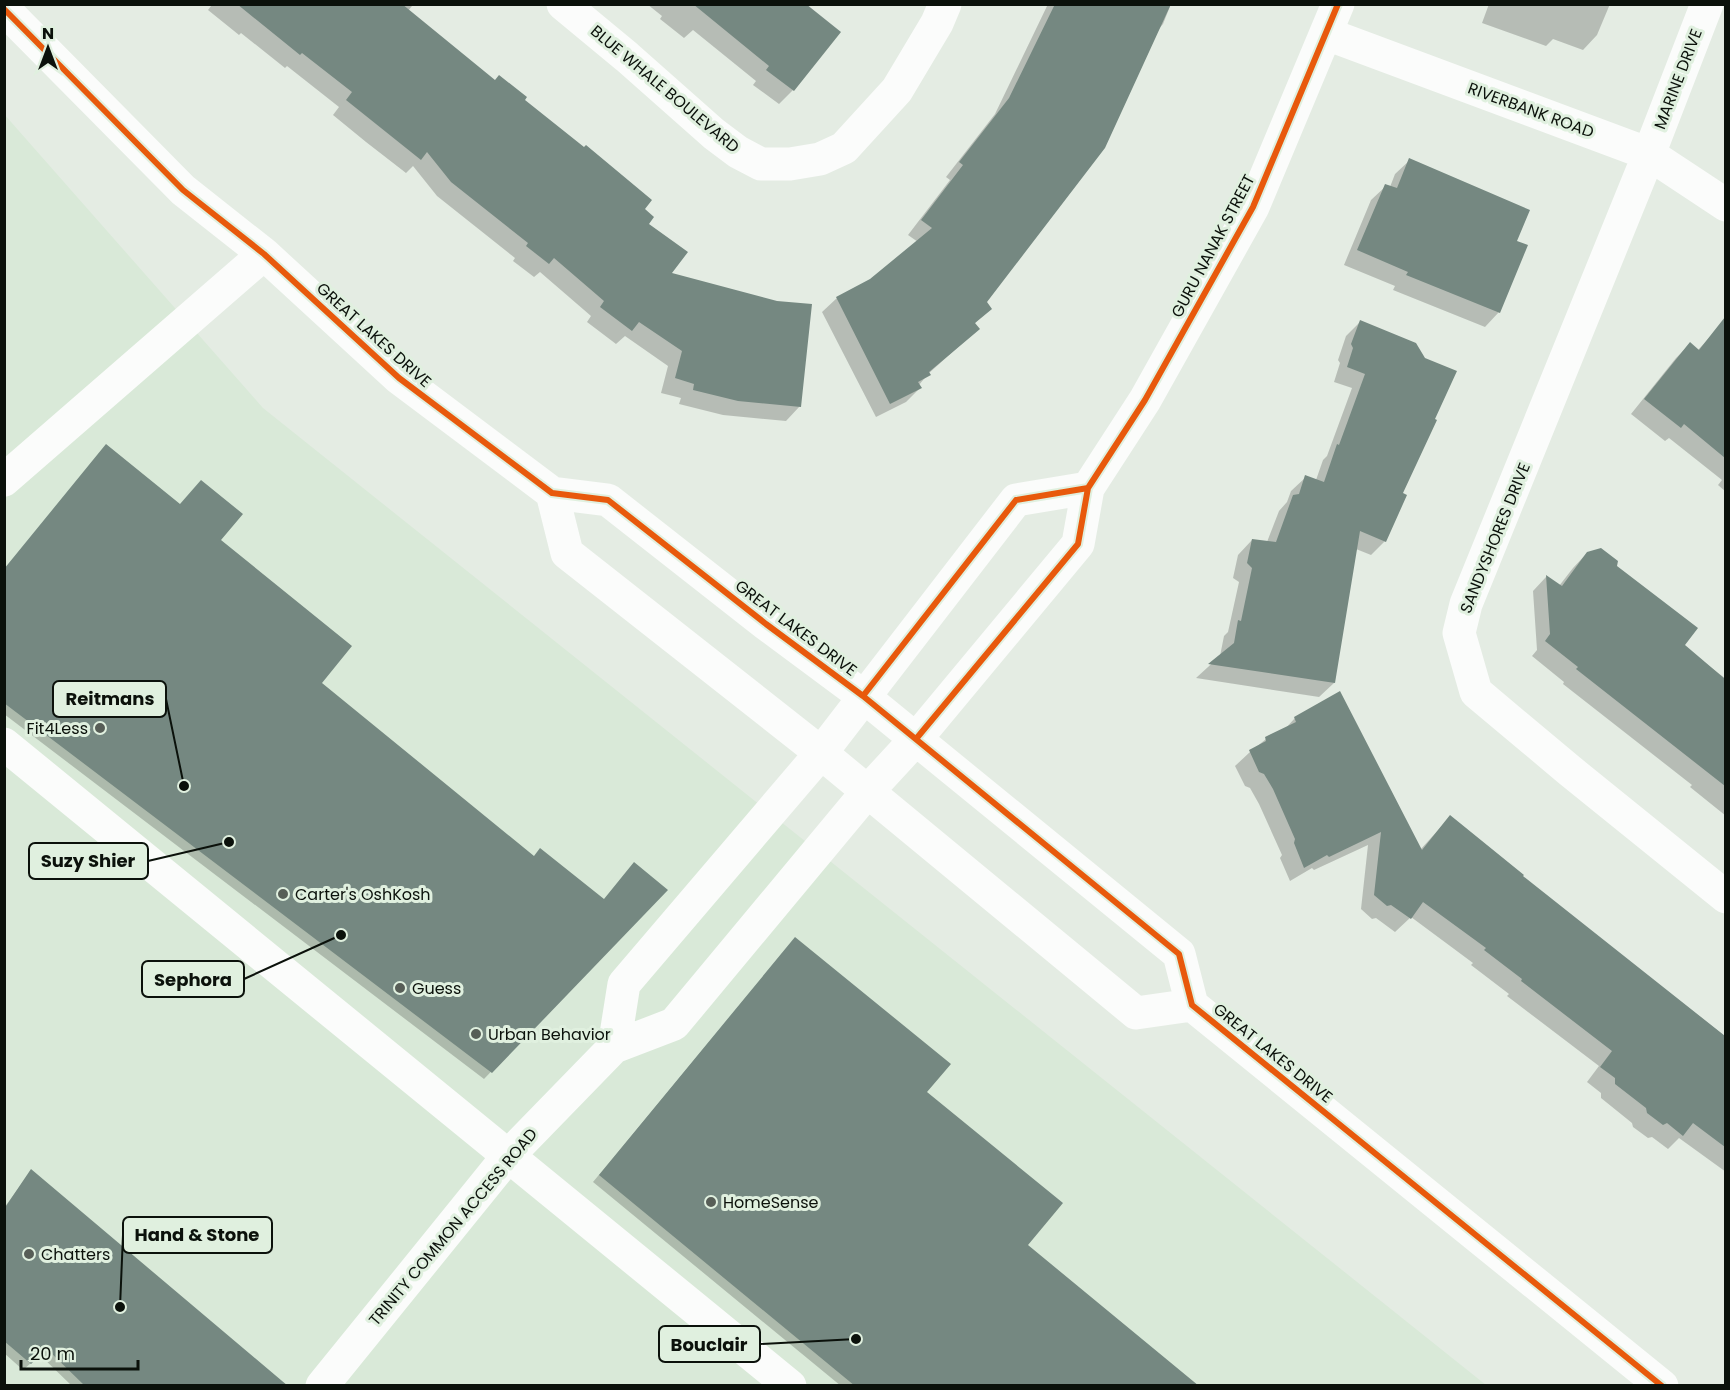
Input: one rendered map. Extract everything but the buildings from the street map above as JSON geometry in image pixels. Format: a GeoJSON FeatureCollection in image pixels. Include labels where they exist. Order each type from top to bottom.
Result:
{"type":"FeatureCollection","features":[{"type":"Feature","properties":{"kind":"street","name":"BLUE WHALE BOULEVARD"},"geometry":{"type":"LineString","coordinates":[[563,4],[738,152],[761,164],[790,164],[820,159],[844,148],[897,90],[937,23],[945,4]]}},
{"type":"Feature","properties":{"kind":"street","name":"MARINE DRIVE"},"geometry":{"type":"LineString","coordinates":[[1649,154],[1707,4]]}},
{"type":"Feature","properties":{"kind":"street","name":"GREAT LAKES DRIVE"},"geometry":{"type":"LineString","coordinates":[[4,9],[183,190],[264,254],[399,378],[552,493],[608,501],[766,624],[864,696],[1179,954],[1192,1005],[1662,1386]]}},
{"type":"Feature","properties":{"kind":"street","name":"RIVERBANK ROAD"},"geometry":{"type":"LineString","coordinates":[[1332,19],[1649,154],[1725,205]]}},
{"type":"Feature","properties":{"kind":"street","name":"GURU NANAK STREET"},"geometry":{"type":"LineString","coordinates":[[867,792],[916,740],[1078,544],[1088,488],[1145,400],[1253,207],[1332,19]]}},
{"type":"Feature","properties":{"kind":"street","name":"SANDYSHORES DRIVE"},"geometry":{"type":"LineString","coordinates":[[1649,154],[1466,604],[1460,633],[1476,692],[1725,897]]}},
{"type":"Feature","properties":{"kind":"street"},"geometry":{"type":"LineString","coordinates":[[4,480],[264,254]]}},
{"type":"Feature","properties":{"kind":"street"},"geometry":{"type":"LineString","coordinates":[[614,1047],[624,984],[821,753],[1016,500],[1088,488]]}},
{"type":"Feature","properties":{"kind":"street","name":"GREAT LAKES DRIVE"},"geometry":{"type":"LineString","coordinates":[[552,493],[567,553],[821,753],[1136,1013],[1192,1005]]}},
{"type":"Feature","properties":{"kind":"street"},"geometry":{"type":"LineString","coordinates":[[4,744],[790,1386]]}},
{"type":"Feature","properties":{"kind":"street","name":"TRINITY COMMON ACCESS ROAD"},"geometry":{"type":"LineString","coordinates":[[322,1386],[509,1155],[614,1047],[674,1024],[867,792]]}},
{"type":"Feature","properties":{"kind":"shaded area"},"geometry":{"type":"Polygon","coordinates":[[[4,114],[263,408],[1486,1385],[5,1385],[4,114]]]}},
{"type":"Feature","properties":{"kind":"cycle path"},"geometry":{"type":"LineString","coordinates":[[916,739],[1078,544],[1088,488],[1145,400],[1253,207],[1338,4]]}},
{"type":"Feature","properties":{"kind":"cycle path"},"geometry":{"type":"LineString","coordinates":[[4,9],[183,190],[264,254],[399,378],[552,493],[608,500],[766,624],[863,696],[1179,954],[1192,1005],[1662,1386]]}},
{"type":"Feature","properties":{"kind":"cycle path"},"geometry":{"type":"LineString","coordinates":[[863,696],[1016,500],[1088,488]]}},
{"type":"Feature","properties":{"kind":"place","name":"Fit4Less"},"geometry":{"type":"Point","coordinates":[100,728]}},
{"type":"Feature","properties":{"kind":"place","name":"Reitmans"},"geometry":{"type":"Point","coordinates":[184,786]}},
{"type":"Feature","properties":{"kind":"place","name":"Suzy Shier"},"geometry":{"type":"Point","coordinates":[229,842]}},
{"type":"Feature","properties":{"kind":"place","name":"Carter's OshKosh"},"geometry":{"type":"Point","coordinates":[283,894]}},
{"type":"Feature","properties":{"kind":"place","name":"Sephora"},"geometry":{"type":"Point","coordinates":[341,935]}},
{"type":"Feature","properties":{"kind":"place","name":"Guess"},"geometry":{"type":"Point","coordinates":[400,988]}},
{"type":"Feature","properties":{"kind":"place","name":"Urban Behavior"},"geometry":{"type":"Point","coordinates":[476,1034]}},
{"type":"Feature","properties":{"kind":"place","name":"HomeSense"},"geometry":{"type":"Point","coordinates":[711,1202]}},
{"type":"Feature","properties":{"kind":"place","name":"Chatters"},"geometry":{"type":"Point","coordinates":[29,1254]}},
{"type":"Feature","properties":{"kind":"place","name":"Hand & Stone"},"geometry":{"type":"Point","coordinates":[120,1307]}},
{"type":"Feature","properties":{"kind":"place","name":"Bouclair"},"geometry":{"type":"Point","coordinates":[856,1339]}}]}
